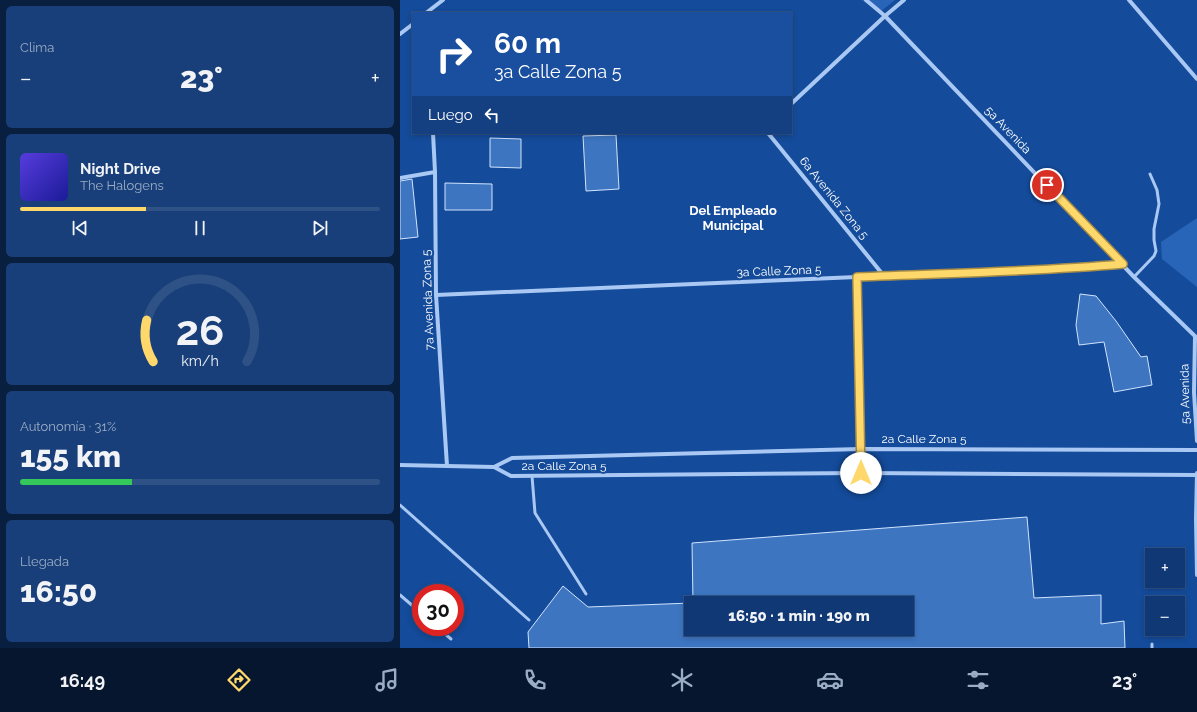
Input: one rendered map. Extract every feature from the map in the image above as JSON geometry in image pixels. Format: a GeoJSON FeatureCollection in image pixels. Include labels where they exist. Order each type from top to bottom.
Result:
{"type":"FeatureCollection","features":[{"type":"Feature","properties":{"kind":"street"},"geometry":{"type":"LineString","coordinates":[[428,12],[443,0]]}},
{"type":"Feature","properties":{"kind":"street","name":"5a Avenida"},"geometry":{"type":"LineString","coordinates":[[866,0],[884,16],[1134,277],[1196,337],[1194,392],[1197,441]]}},
{"type":"Feature","properties":{"kind":"street"},"geometry":{"type":"LineString","coordinates":[[792,103],[884,16],[904,0]]}},
{"type":"Feature","properties":{"kind":"street"},"geometry":{"type":"LineString","coordinates":[[1129,0],[1197,79]]}},
{"type":"Feature","properties":{"kind":"street"},"geometry":{"type":"LineString","coordinates":[[400,34],[412,25]]}},
{"type":"Feature","properties":{"kind":"street","name":"7a Avenida Zona 5"},"geometry":{"type":"LineString","coordinates":[[433,134],[435,172],[436,295],[447,466]]}},
{"type":"Feature","properties":{"kind":"street","name":"6a Avenida Zona 5"},"geometry":{"type":"LineString","coordinates":[[769,134],[884,276]]}},
{"type":"Feature","properties":{"kind":"street"},"geometry":{"type":"LineString","coordinates":[[400,178],[435,172]]}},
{"type":"Feature","properties":{"kind":"street","name":"3a Calle Zona 5"},"geometry":{"type":"LineString","coordinates":[[436,295],[857,277],[939,275],[1123,264]]}},
{"type":"Feature","properties":{"kind":"street"},"geometry":{"type":"LineString","coordinates":[[857,277],[861,473]]}},
{"type":"Feature","properties":{"kind":"street","name":"2a Calle Zona 5"},"geometry":{"type":"LineString","coordinates":[[494,467],[512,458],[861,448],[1197,450]]}},
{"type":"Feature","properties":{"kind":"street"},"geometry":{"type":"LineString","coordinates":[[400,465],[494,467]]}},
{"type":"Feature","properties":{"kind":"street","name":"2a Calle Zona 5"},"geometry":{"type":"LineString","coordinates":[[494,467],[511,476],[861,473],[1197,474]]}},
{"type":"Feature","properties":{"kind":"street"},"geometry":{"type":"LineString","coordinates":[[1197,474],[1197,575]]}},
{"type":"Feature","properties":{"kind":"lane"},"geometry":{"type":"LineString","coordinates":[[1134,277],[1154,256],[1156,251],[1154,229],[1159,204],[1157,190],[1150,174]]}},
{"type":"Feature","properties":{"kind":"lane"},"geometry":{"type":"LineString","coordinates":[[532,476],[535,513],[586,594]]}},
{"type":"Feature","properties":{"kind":"lane"},"geometry":{"type":"LineString","coordinates":[[400,505],[529,620]]}},
{"type":"Feature","properties":{"kind":"lane"},"geometry":{"type":"LineString","coordinates":[[400,595],[412,605]]}},
{"type":"Feature","properties":{"kind":"lane"},"geometry":{"type":"LineString","coordinates":[[448,636],[451,639]]}},
{"type":"Feature","properties":{"kind":"shaded area"},"geometry":{"type":"Polygon","coordinates":[[[861,0],[895,0],[880,12],[861,0]]]}},
{"type":"Feature","properties":{"kind":"shaded area"},"geometry":{"type":"Polygon","coordinates":[[[1197,218],[1197,287],[1162,259],[1161,242],[1197,218]]]}},
{"type":"Feature","properties":{"kind":"building"},"geometry":{"type":"Polygon","coordinates":[[[616,135],[619,189],[586,191],[583,136],[616,135]]]}},
{"type":"Feature","properties":{"kind":"building"},"geometry":{"type":"Polygon","coordinates":[[[490,138],[521,139],[521,168],[490,167],[490,138]]]}},
{"type":"Feature","properties":{"kind":"building"},"geometry":{"type":"Polygon","coordinates":[[[412,179],[418,237],[400,239],[400,181],[412,179]]]}},
{"type":"Feature","properties":{"kind":"building"},"geometry":{"type":"Polygon","coordinates":[[[445,183],[492,184],[492,210],[445,210],[445,183]]]}},
{"type":"Feature","properties":{"kind":"building"},"geometry":{"type":"Polygon","coordinates":[[[1080,294],[1096,296],[1116,321],[1141,357],[1147,356],[1152,385],[1114,392],[1104,342],[1079,345],[1076,325],[1080,294]]]}},
{"type":"Feature","properties":{"kind":"building"},"geometry":{"type":"Polygon","coordinates":[[[1027,517],[1034,598],[1101,595],[1101,624],[1124,621],[1125,648],[529,648],[528,632],[563,586],[588,607],[684,603],[684,636],[914,636],[914,596],[693,596],[692,543],[1027,517]]]}},
{"type":"Feature","properties":{"kind":"district","name":"Del Empleado Municipal"},"geometry":{"type":"Point","coordinates":[733,218]}},
{"type":"Feature","properties":{"kind":"route"},"geometry":{"type":"LineString","coordinates":[[861,473],[857,277],[939,275],[1123,264],[1047,185]]}}]}
